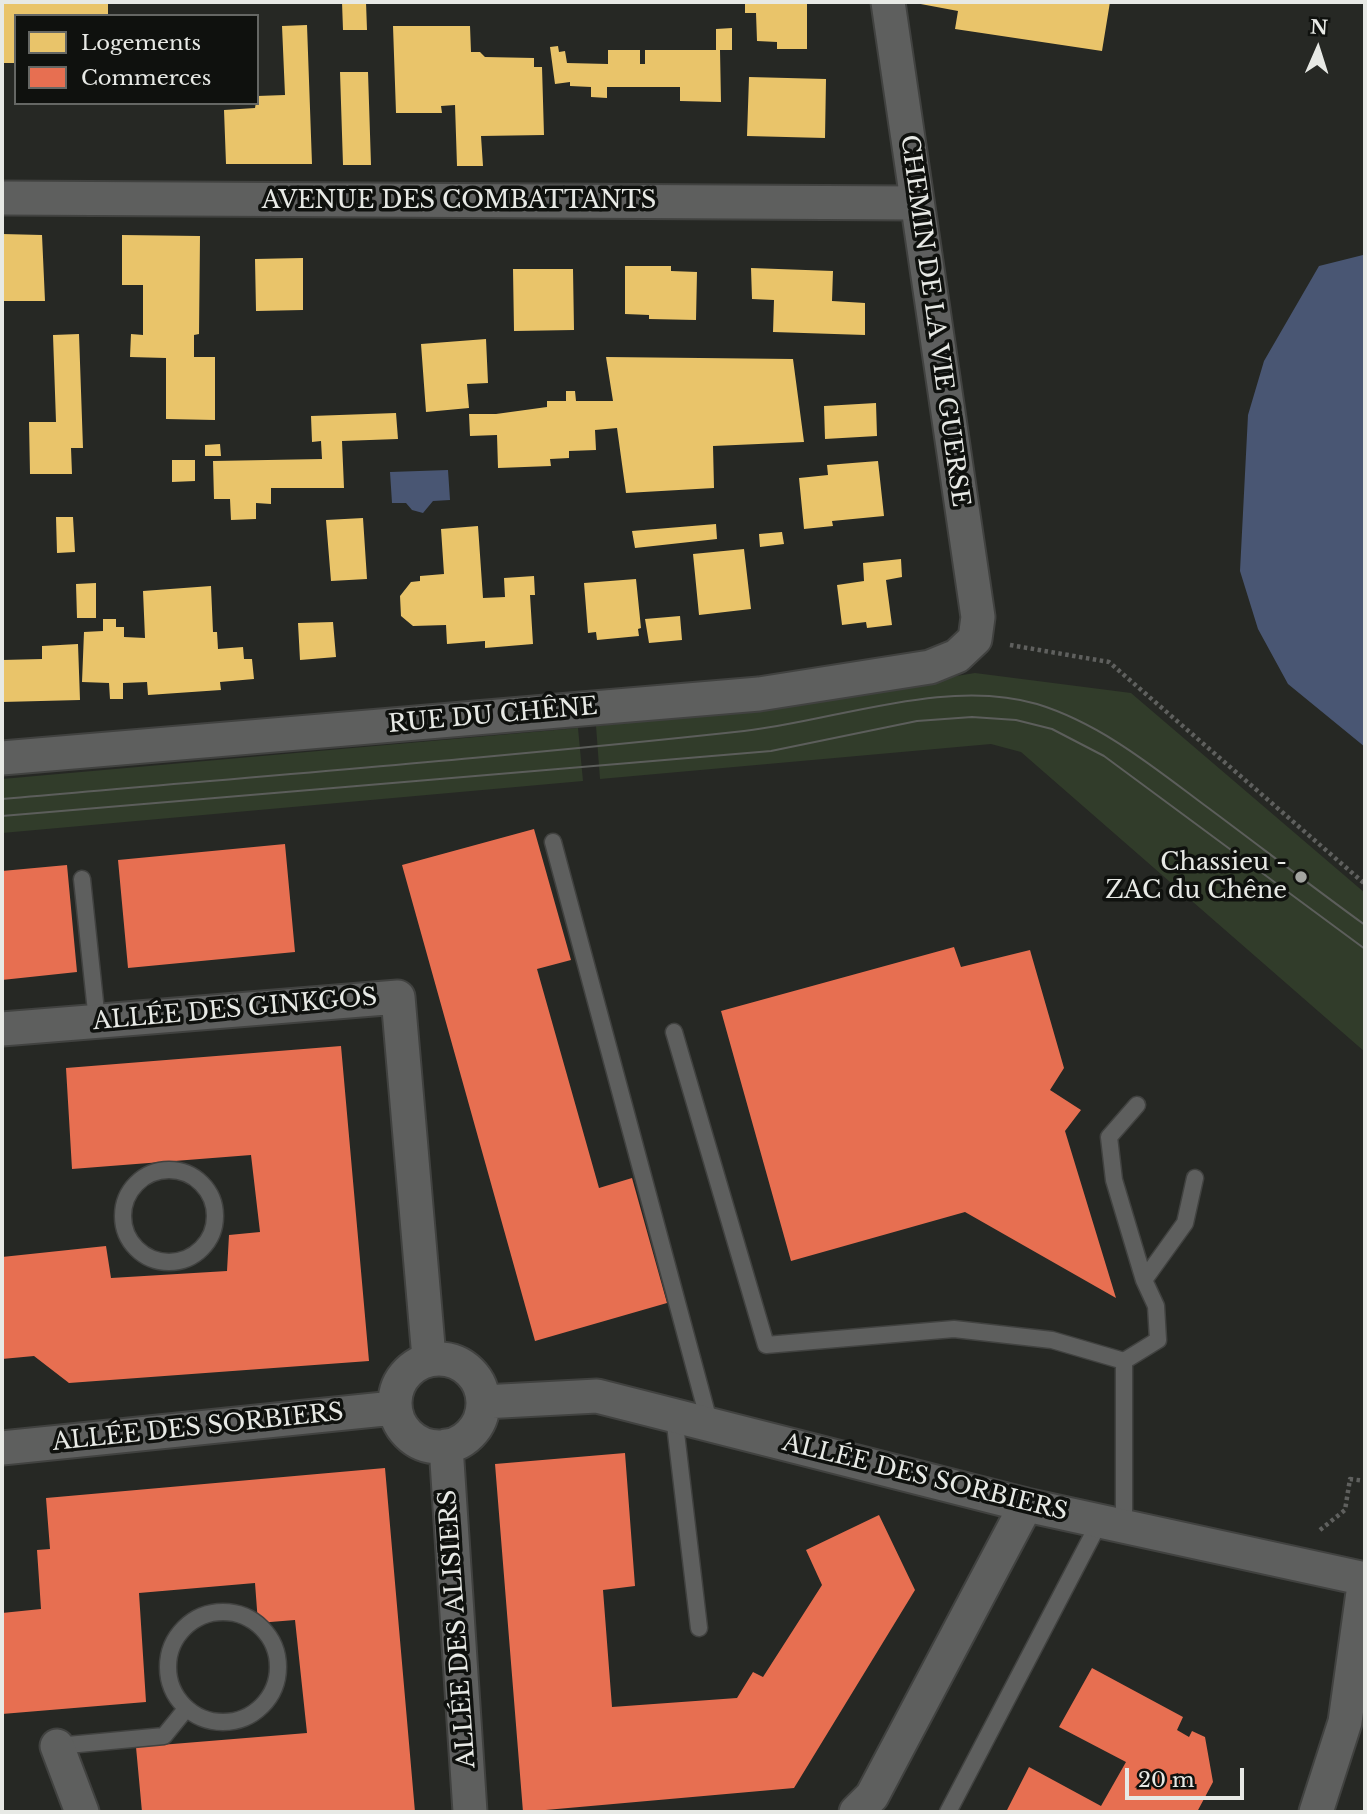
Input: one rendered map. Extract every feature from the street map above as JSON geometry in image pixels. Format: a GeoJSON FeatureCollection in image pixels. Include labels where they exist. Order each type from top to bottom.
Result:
{"type":"FeatureCollection","features":[{"type":"Feature","properties":{"kind":"street","name":"CHEMIN DE LA VIE GUERSE"},"geometry":{"type":"LineString","coordinates":[[888,2],[978,617],[975,639]]}},
{"type":"Feature","properties":{"kind":"street","name":"AVENUE DES COMBATTANTS"},"geometry":{"type":"LineString","coordinates":[[2,198],[916,203]]}},
{"type":"Feature","properties":{"kind":"street","name":"RUE DU CHÊNE"},"geometry":{"type":"LineString","coordinates":[[2,758],[759,694],[930,667],[957,656],[975,639]]}},
{"type":"Feature","properties":{"kind":"street","name":"ALLÉE DES GINKGOS"},"geometry":{"type":"LineString","coordinates":[[2,1030],[398,996],[429,1358]]}},
{"type":"Feature","properties":{"kind":"street"},"geometry":{"type":"LineString","coordinates":[[429,1358],[459,1363],[475,1377],[483,1402],[481,1416],[471,1432],[459,1442],[446,1446],[428,1446],[411,1437],[400,1425],[394,1408],[396,1388],[407,1371],[429,1358]]}},
{"type":"Feature","properties":{"kind":"street","name":"ALLÉE DES SORBIERS"},"geometry":{"type":"LineString","coordinates":[[483,1402],[597,1396],[1026,1505],[1313,1565],[1365,1579]]}},
{"type":"Feature","properties":{"kind":"street","name":"ALLÉE DES SORBIERS"},"geometry":{"type":"LineString","coordinates":[[2,1448],[394,1408]]}},
{"type":"Feature","properties":{"kind":"street","name":"ALLÉE DES ALISIERS"},"geometry":{"type":"LineString","coordinates":[[446,1446],[470,1812]]}},
{"type":"Feature","properties":{"kind":"street"},"geometry":{"type":"LineString","coordinates":[[856,1812],[872,1796],[1026,1505]]}},
{"type":"Feature","properties":{"kind":"street"},"geometry":{"type":"LineString","coordinates":[[1316,1812],[1345,1722],[1365,1579]]}},
{"type":"Feature","properties":{"kind":"street"},"geometry":{"type":"LineString","coordinates":[[57,1746],[82,1812]]}},
{"type":"Feature","properties":{"kind":"lane"},"geometry":{"type":"LineString","coordinates":[[553,842],[710,1425]]}},
{"type":"Feature","properties":{"kind":"lane"},"geometry":{"type":"LineString","coordinates":[[82,878],[97,1021]]}},
{"type":"Feature","properties":{"kind":"lane"},"geometry":{"type":"LineString","coordinates":[[674,1032],[766,1345],[954,1329],[1052,1340],[1124,1361],[1158,1340],[1156,1306],[1144,1280],[1114,1180],[1110,1137],[1137,1105]]}},
{"type":"Feature","properties":{"kind":"lane"},"geometry":{"type":"LineString","coordinates":[[171,1169],[186,1173],[209,1191],[216,1220],[212,1236],[203,1249],[190,1258],[175,1263],[160,1262],[133,1246],[125,1232],[122,1217],[125,1202],[142,1178],[156,1171],[171,1169]]}},
{"type":"Feature","properties":{"kind":"lane"},"geometry":{"type":"LineString","coordinates":[[1144,1280],[1185,1223],[1195,1178]]}},
{"type":"Feature","properties":{"kind":"lane"},"geometry":{"type":"LineString","coordinates":[[948,1812],[1112,1524],[1124,1361]]}},
{"type":"Feature","properties":{"kind":"lane"},"geometry":{"type":"LineString","coordinates":[[674,1416],[699,1628]]}},
{"type":"Feature","properties":{"kind":"lane"},"geometry":{"type":"LineString","coordinates":[[222,1612],[240,1614],[255,1621],[268,1633],[276,1649],[279,1667],[276,1684],[269,1699],[256,1712],[241,1720],[222,1723],[203,1719],[186,1709],[174,1694],[168,1676],[168,1657],[175,1639],[188,1624],[204,1615],[222,1612]]}},
{"type":"Feature","properties":{"kind":"lane"},"geometry":{"type":"LineString","coordinates":[[57,1746],[163,1736],[186,1709]]}},
{"type":"Feature","properties":{"kind":"path"},"geometry":{"type":"LineString","coordinates":[[975,639],[1109,662],[1365,884]]}},
{"type":"Feature","properties":{"kind":"path"},"geometry":{"type":"LineString","coordinates":[[1313,1565],[1318,1532],[1345,1510],[1350,1479],[1365,1481]]}},
{"type":"Feature","properties":{"kind":"green space"},"geometry":{"type":"Polygon","coordinates":[[[975,673],[1131,693],[1365,893],[1365,1052],[1021,752],[991,744],[600,779],[596,726],[719,714],[975,673]]]}},
{"type":"Feature","properties":{"kind":"green space"},"geometry":{"type":"Polygon","coordinates":[[[578,728],[583,781],[2,833],[2,779],[578,728]]]}},
{"type":"Feature","properties":{"kind":"water"},"geometry":{"type":"Polygon","coordinates":[[[1363,255],[1365,747],[1288,684],[1258,629],[1240,571],[1248,415],[1264,361],[1319,266],[1363,255]]]}},
{"type":"Feature","properties":{"kind":"water"},"geometry":{"type":"Polygon","coordinates":[[[448,470],[450,500],[433,501],[423,513],[412,510],[406,503],[392,503],[390,472],[448,470]]]}},
{"type":"Feature","properties":{"kind":"building: Logements"},"geometry":{"type":"Polygon","coordinates":[[[108,2],[108,14],[14,14],[14,63],[3,63],[2,4],[108,2]]]}},
{"type":"Feature","properties":{"kind":"building: Logements"},"geometry":{"type":"Polygon","coordinates":[[[342,2],[366,2],[367,30],[343,30],[342,2]]]}},
{"type":"Feature","properties":{"kind":"building: Logements"},"geometry":{"type":"Polygon","coordinates":[[[745,2],[807,2],[807,49],[777,49],[777,42],[757,41],[756,13],[745,13],[745,2]]]}},
{"type":"Feature","properties":{"kind":"building: Logements"},"geometry":{"type":"Polygon","coordinates":[[[910,2],[1110,2],[1102,51],[955,29],[958,11],[910,2]]]}},
{"type":"Feature","properties":{"kind":"building: Logements"},"geometry":{"type":"Polygon","coordinates":[[[307,25],[312,164],[226,164],[224,110],[255,108],[259,105],[259,96],[285,95],[282,26],[307,25]]]}},
{"type":"Feature","properties":{"kind":"building: Logements"},"geometry":{"type":"Polygon","coordinates":[[[393,26],[470,26],[471,52],[480,52],[485,57],[534,58],[534,67],[542,67],[544,135],[481,136],[483,166],[457,166],[455,105],[441,106],[442,113],[396,113],[393,26]]]}},
{"type":"Feature","properties":{"kind":"building: Logements"},"geometry":{"type":"Polygon","coordinates":[[[732,28],[732,50],[720,50],[721,102],[680,101],[680,87],[607,87],[607,98],[591,97],[591,87],[570,86],[570,82],[555,84],[550,47],[558,46],[559,52],[565,51],[567,63],[608,64],[608,50],[640,50],[640,64],[645,64],[645,50],[716,50],[716,29],[732,28]]]}},
{"type":"Feature","properties":{"kind":"building: Logements"},"geometry":{"type":"Polygon","coordinates":[[[340,72],[368,72],[371,165],[343,165],[340,72]]]}},
{"type":"Feature","properties":{"kind":"building: Logements"},"geometry":{"type":"Polygon","coordinates":[[[749,77],[826,79],[825,138],[747,136],[749,77]]]}},
{"type":"Feature","properties":{"kind":"building: Logements"},"geometry":{"type":"Polygon","coordinates":[[[2,234],[42,235],[45,301],[2,301],[2,234]]]}},
{"type":"Feature","properties":{"kind":"building: Logements"},"geometry":{"type":"Polygon","coordinates":[[[122,235],[200,236],[199,334],[194,335],[194,357],[215,357],[215,420],[166,419],[166,358],[130,357],[131,334],[143,335],[143,285],[122,285],[122,235]]]}},
{"type":"Feature","properties":{"kind":"building: Logements"},"geometry":{"type":"Polygon","coordinates":[[[303,258],[303,310],[256,311],[255,259],[303,258]]]}},
{"type":"Feature","properties":{"kind":"building: Logements"},"geometry":{"type":"Polygon","coordinates":[[[625,266],[671,266],[671,271],[697,272],[696,320],[649,319],[649,315],[625,314],[625,266]]]}},
{"type":"Feature","properties":{"kind":"building: Logements"},"geometry":{"type":"Polygon","coordinates":[[[751,268],[833,271],[832,301],[865,303],[865,335],[773,332],[774,300],[752,299],[751,268]]]}},
{"type":"Feature","properties":{"kind":"building: Logements"},"geometry":{"type":"Polygon","coordinates":[[[513,269],[573,269],[574,330],[514,331],[513,269]]]}},
{"type":"Feature","properties":{"kind":"building: Logements"},"geometry":{"type":"Polygon","coordinates":[[[79,334],[83,448],[71,448],[72,474],[30,474],[29,422],[56,422],[53,335],[79,334]]]}},
{"type":"Feature","properties":{"kind":"building: Logements"},"geometry":{"type":"Polygon","coordinates":[[[486,339],[488,383],[467,384],[469,408],[426,412],[421,344],[486,339]]]}},
{"type":"Feature","properties":{"kind":"building: Logements"},"geometry":{"type":"Polygon","coordinates":[[[606,357],[793,359],[804,442],[713,446],[714,488],[626,493],[617,428],[595,430],[596,450],[569,451],[569,458],[550,459],[551,466],[498,468],[497,435],[470,436],[469,414],[496,414],[547,407],[547,401],[566,401],[566,391],[575,391],[576,401],[613,401],[606,357]]]}},
{"type":"Feature","properties":{"kind":"building: Logements"},"geometry":{"type":"Polygon","coordinates":[[[876,403],[877,436],[825,439],[824,406],[876,403]]]}},
{"type":"Feature","properties":{"kind":"building: Logements"},"geometry":{"type":"Polygon","coordinates":[[[396,413],[398,439],[342,441],[344,488],[271,488],[271,504],[256,503],[256,519],[231,520],[230,499],[214,499],[213,461],[322,459],[321,441],[312,442],[311,416],[396,413]]]}},
{"type":"Feature","properties":{"kind":"building: Logements"},"geometry":{"type":"Polygon","coordinates":[[[220,444],[221,456],[205,456],[205,445],[220,444]]]}},
{"type":"Feature","properties":{"kind":"building: Logements"},"geometry":{"type":"Polygon","coordinates":[[[172,460],[195,460],[195,481],[172,482],[172,460]]]}},
{"type":"Feature","properties":{"kind":"building: Logements"},"geometry":{"type":"Polygon","coordinates":[[[878,461],[884,516],[832,521],[833,526],[804,529],[799,478],[828,475],[827,465],[878,461]]]}},
{"type":"Feature","properties":{"kind":"building: Logements"},"geometry":{"type":"Polygon","coordinates":[[[56,517],[73,517],[75,552],[57,553],[56,517]]]}},
{"type":"Feature","properties":{"kind":"building: Logements"},"geometry":{"type":"Polygon","coordinates":[[[363,518],[367,579],[331,581],[326,520],[363,518]]]}},
{"type":"Feature","properties":{"kind":"building: Logements"},"geometry":{"type":"Polygon","coordinates":[[[716,524],[717,539],[635,548],[632,531],[716,524]]]}},
{"type":"Feature","properties":{"kind":"building: Logements"},"geometry":{"type":"Polygon","coordinates":[[[478,526],[483,598],[505,597],[504,578],[534,576],[535,595],[530,595],[533,644],[485,648],[485,641],[447,644],[446,625],[413,626],[401,616],[400,596],[411,582],[420,581],[420,576],[444,574],[441,529],[478,526]]]}},
{"type":"Feature","properties":{"kind":"building: Logements"},"geometry":{"type":"Polygon","coordinates":[[[782,532],[784,544],[760,547],[759,534],[782,532]]]}},
{"type":"Feature","properties":{"kind":"building: Logements"},"geometry":{"type":"Polygon","coordinates":[[[744,549],[751,609],[699,615],[693,554],[744,549]]]}},
{"type":"Feature","properties":{"kind":"building: Logements"},"geometry":{"type":"Polygon","coordinates":[[[901,559],[902,577],[886,580],[892,625],[867,628],[866,622],[842,625],[837,585],[864,581],[863,563],[901,559]]]}},
{"type":"Feature","properties":{"kind":"building: Logements"},"geometry":{"type":"Polygon","coordinates":[[[636,579],[641,628],[638,629],[639,636],[597,640],[596,632],[588,633],[584,583],[636,579]]]}},
{"type":"Feature","properties":{"kind":"building: Logements"},"geometry":{"type":"Polygon","coordinates":[[[96,583],[96,618],[77,618],[76,584],[96,583]]]}},
{"type":"Feature","properties":{"kind":"building: Logements"},"geometry":{"type":"Polygon","coordinates":[[[211,586],[213,632],[217,632],[218,649],[243,647],[244,659],[252,659],[254,679],[220,682],[221,690],[148,695],[147,682],[123,683],[123,699],[110,699],[109,683],[82,682],[84,632],[103,631],[103,619],[116,619],[116,627],[124,627],[124,637],[145,638],[143,591],[211,586]]]}},
{"type":"Feature","properties":{"kind":"building: Logements"},"geometry":{"type":"Polygon","coordinates":[[[680,616],[682,640],[649,643],[645,619],[680,616]]]}},
{"type":"Feature","properties":{"kind":"building: Logements"},"geometry":{"type":"Polygon","coordinates":[[[333,622],[336,657],[300,660],[298,623],[333,622]]]}},
{"type":"Feature","properties":{"kind":"building: Logements"},"geometry":{"type":"Polygon","coordinates":[[[78,644],[80,700],[2,702],[2,660],[42,659],[42,646],[78,644]]]}},
{"type":"Feature","properties":{"kind":"building: Commerces"},"geometry":{"type":"Polygon","coordinates":[[[534,829],[571,960],[537,969],[599,1188],[632,1178],[667,1303],[535,1341],[402,865],[534,829]]]}},
{"type":"Feature","properties":{"kind":"building: Commerces"},"geometry":{"type":"Polygon","coordinates":[[[285,844],[295,952],[128,968],[118,860],[285,844]]]}},
{"type":"Feature","properties":{"kind":"building: Commerces"},"geometry":{"type":"Polygon","coordinates":[[[67,865],[77,972],[2,980],[2,871],[67,865]]]}},
{"type":"Feature","properties":{"kind":"building: Commerces"},"geometry":{"type":"Polygon","coordinates":[[[954,947],[961,967],[1030,950],[1064,1068],[1050,1090],[1081,1110],[1065,1131],[1116,1298],[965,1212],[791,1261],[721,1011],[954,947]]]}},
{"type":"Feature","properties":{"kind":"building: Commerces"},"geometry":{"type":"Polygon","coordinates":[[[341,1046],[369,1361],[69,1383],[34,1356],[2,1359],[2,1257],[106,1246],[111,1278],[227,1271],[229,1235],[260,1232],[251,1155],[72,1169],[66,1068],[341,1046]]]}},
{"type":"Feature","properties":{"kind":"building: Commerces"},"geometry":{"type":"Polygon","coordinates":[[[625,1453],[635,1586],[603,1590],[612,1707],[737,1698],[753,1672],[763,1677],[822,1585],[806,1550],[879,1515],[915,1590],[794,1788],[523,1812],[495,1464],[625,1453]]]}},
{"type":"Feature","properties":{"kind":"building: Commerces"},"geometry":{"type":"Polygon","coordinates":[[[385,1468],[415,1812],[142,1812],[136,1747],[307,1733],[295,1620],[258,1623],[255,1583],[139,1593],[146,1702],[2,1714],[2,1613],[41,1609],[37,1550],[50,1549],[46,1498],[385,1468]]]}},
{"type":"Feature","properties":{"kind":"building: Commerces"},"geometry":{"type":"Polygon","coordinates":[[[1092,1668],[1183,1717],[1177,1730],[1189,1737],[1192,1731],[1205,1737],[1213,1782],[1197,1812],[1006,1812],[1029,1767],[1101,1806],[1126,1762],[1059,1727],[1092,1668]]]}},
{"type":"Feature","properties":{"kind":"tram line"},"geometry":{"type":"LineString","coordinates":[[2,799],[651,741],[779,726],[928,698],[966,695],[1002,697],[1060,712],[1124,747],[1365,925]]}},
{"type":"Feature","properties":{"kind":"tram line"},"geometry":{"type":"LineString","coordinates":[[2,816],[771,751],[917,721],[972,717],[1016,720],[1052,729],[1104,756],[1365,949]]}},
{"type":"Feature","properties":{"kind":"place","name":"Chassieu - ZAC du Chêne"},"geometry":{"type":"Point","coordinates":[1301,877]}}]}
